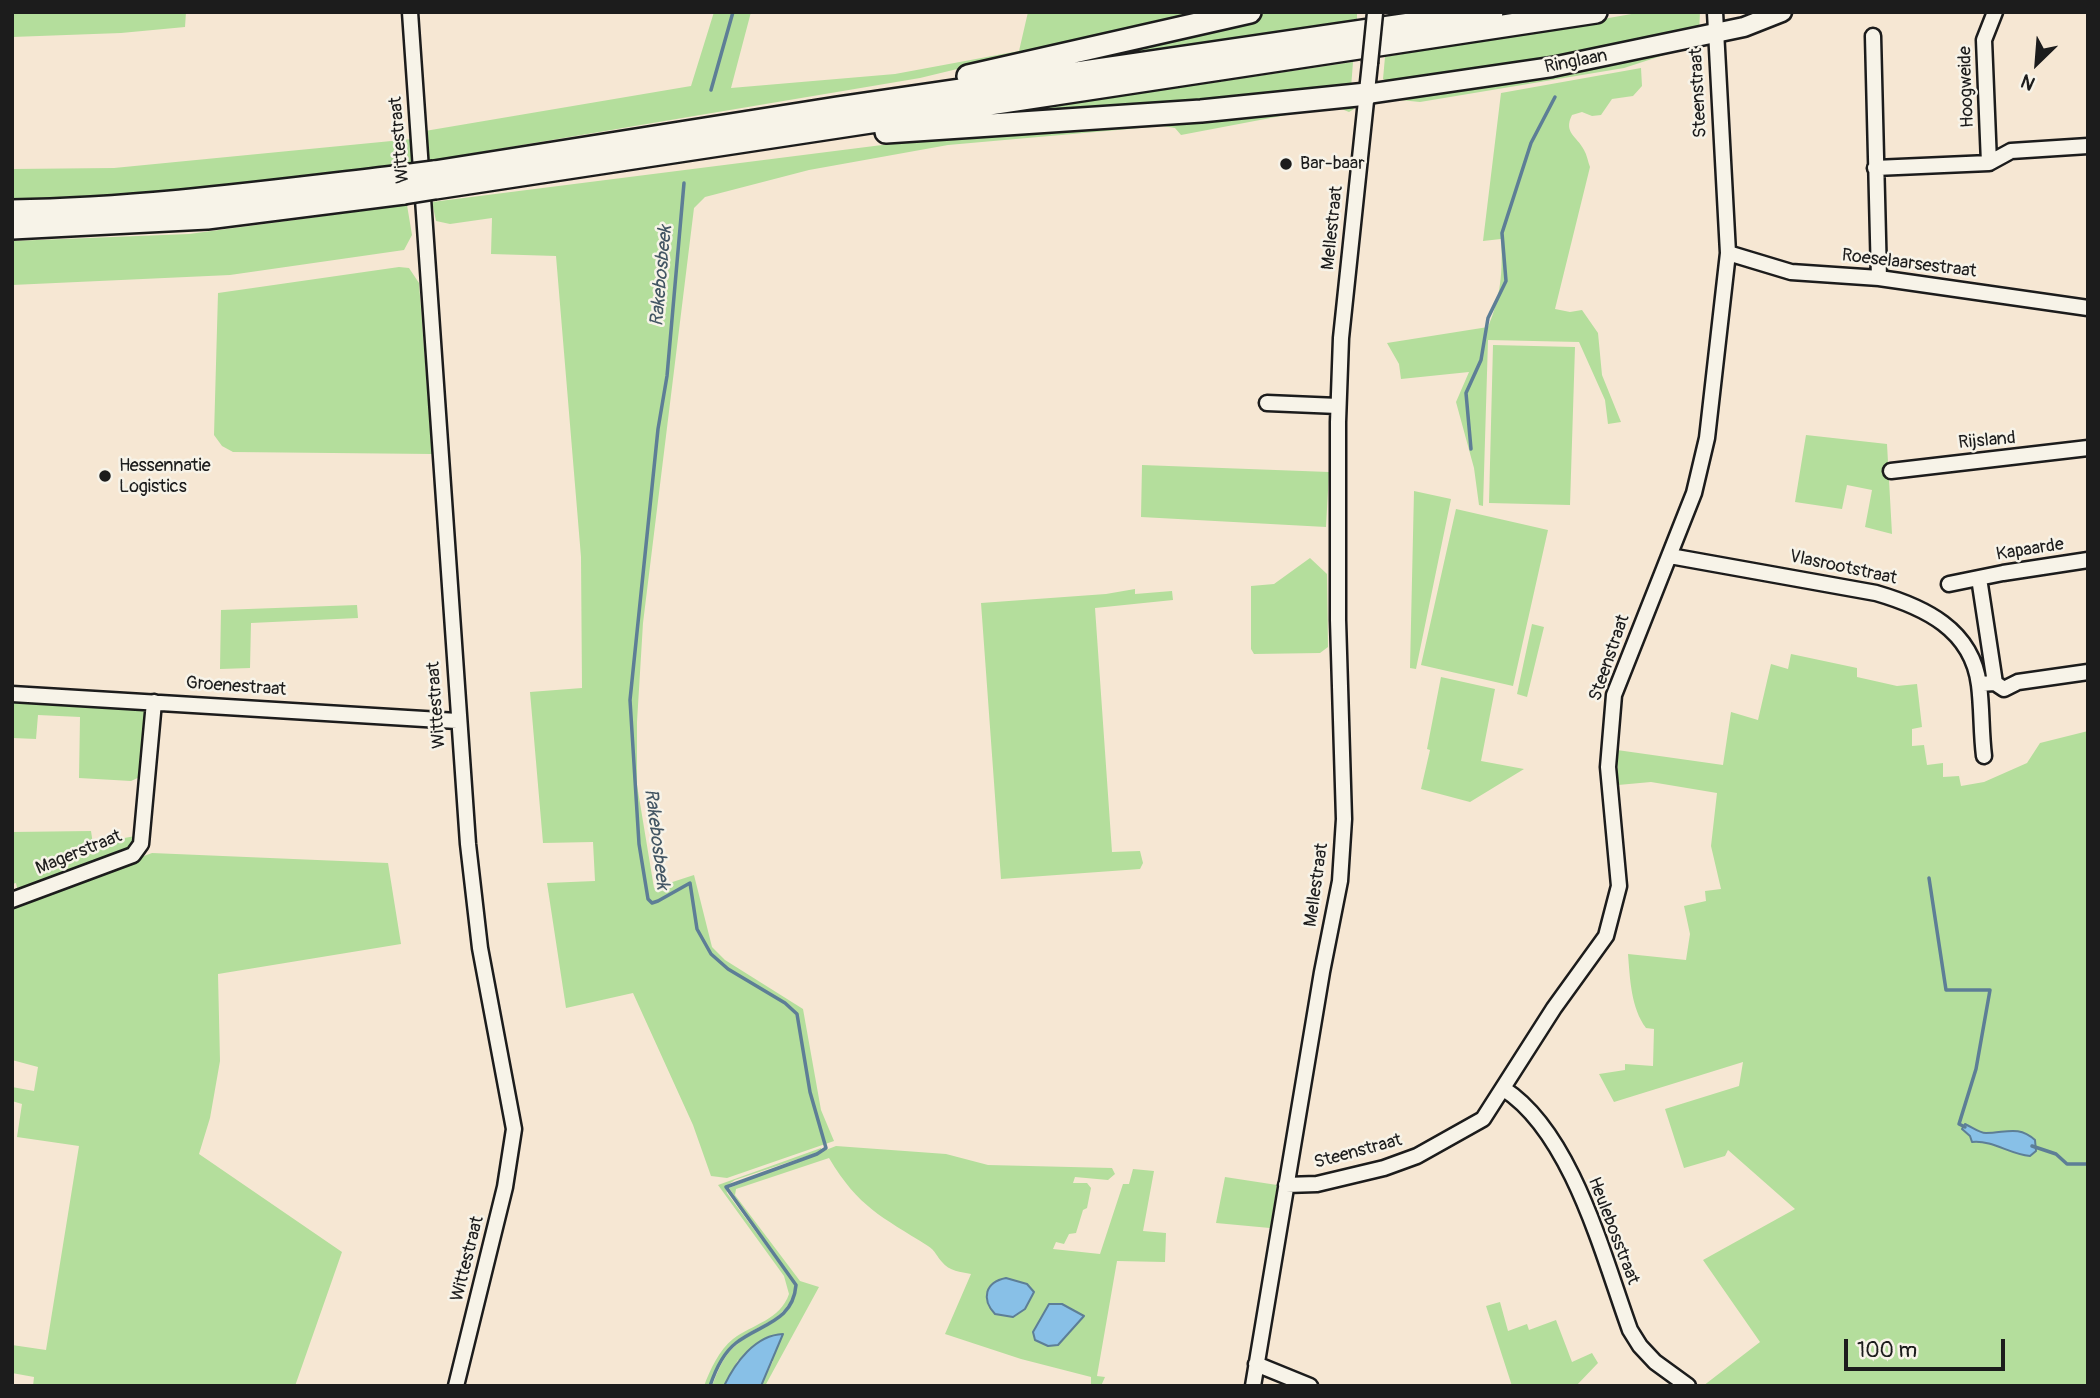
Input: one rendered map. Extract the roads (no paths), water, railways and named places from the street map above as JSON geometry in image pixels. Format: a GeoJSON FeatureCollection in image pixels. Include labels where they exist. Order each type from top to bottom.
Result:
{"type":"FeatureCollection","features":[{"type":"Feature","properties":{"kind":"highway"},"geometry":{"type":"LineString","coordinates":[[836,117],[873,95],[1020,66],[1250,12]]}},
{"type":"Feature","properties":{"kind":"highway"},"geometry":{"type":"LineString","coordinates":[[12,228],[207,218],[404,184],[1492,12]]}},
{"type":"Feature","properties":{"kind":"highway"},"geometry":{"type":"LineString","coordinates":[[836,117],[1596,12]]}},
{"type":"Feature","properties":{"kind":"highway"},"geometry":{"type":"LineString","coordinates":[[836,117],[889,132],[1201,111],[1367,94]]}},
{"type":"Feature","properties":{"kind":"highway"},"geometry":{"type":"LineString","coordinates":[[12,211],[65,210],[404,184]]}},
{"type":"Feature","properties":{"kind":"main road","name":"Ringlaan"},"geometry":{"type":"LineString","coordinates":[[1367,94],[1552,67],[1716,34],[1744,27],[1782,12]]}},
{"type":"Feature","properties":{"kind":"street","name":"Wittestraat"},"geometry":{"type":"LineString","coordinates":[[410,12],[457,721],[480,948],[514,1129],[505,1187],[456,1386]]}},
{"type":"Feature","properties":{"kind":"street","name":"Steenstraat"},"geometry":{"type":"LineString","coordinates":[[1286,1185],[1317,1184],[1417,1156],[1483,1119],[1554,1008],[1597,952],[1614,914],[1619,886],[1608,767],[1614,695],[1694,493],[1707,438],[1728,253],[1715,12]]}},
{"type":"Feature","properties":{"kind":"street","name":"Hoogweide"},"geometry":{"type":"LineString","coordinates":[[1989,163],[1984,40],[1995,12]]}},
{"type":"Feature","properties":{"kind":"street","name":"Mellestraat"},"geometry":{"type":"LineString","coordinates":[[1253,1386],[1340,881],[1344,820],[1338,620],[1338,406],[1341,338],[1375,13]]}},
{"type":"Feature","properties":{"kind":"street"},"geometry":{"type":"LineString","coordinates":[[1873,36],[1879,278]]}},
{"type":"Feature","properties":{"kind":"street"},"geometry":{"type":"LineString","coordinates":[[1875,168],[1989,163],[2011,151],[2088,146]]}},
{"type":"Feature","properties":{"kind":"street","name":"Roeselaarsestraat"},"geometry":{"type":"LineString","coordinates":[[1728,253],[1791,272],[1879,278],[2088,308]]}},
{"type":"Feature","properties":{"kind":"street"},"geometry":{"type":"LineString","coordinates":[[1267,403],[1338,406]]}},
{"type":"Feature","properties":{"kind":"street","name":"Rijsland"},"geometry":{"type":"LineString","coordinates":[[1891,471],[2088,448]]}},
{"type":"Feature","properties":{"kind":"street","name":"Vlasrootstraat"},"geometry":{"type":"LineString","coordinates":[[1670,556],[1840,585],[1903,601],[1945,622],[1969,654],[1979,684],[1979,722],[1984,756]]}},
{"type":"Feature","properties":{"kind":"street","name":"Kapaarde"},"geometry":{"type":"LineString","coordinates":[[1949,584],[2088,561]]}},
{"type":"Feature","properties":{"kind":"street","name":"Kapaarde"},"geometry":{"type":"LineString","coordinates":[[1979,578],[1995,683]]}},
{"type":"Feature","properties":{"kind":"street"},"geometry":{"type":"LineString","coordinates":[[1979,684],[1995,683],[2004,689],[2018,682],[2088,672]]}},
{"type":"Feature","properties":{"kind":"street","name":"Groenestraat"},"geometry":{"type":"LineString","coordinates":[[12,694],[457,721]]}},
{"type":"Feature","properties":{"kind":"street","name":"Magerstraat"},"geometry":{"type":"LineString","coordinates":[[12,900],[133,855],[141,844],[153,702]]}},
{"type":"Feature","properties":{"kind":"street","name":"Heulebosstraat"},"geometry":{"type":"LineString","coordinates":[[1504,1089],[1536,1116],[1565,1162],[1630,1330],[1640,1346],[1688,1386]]}},
{"type":"Feature","properties":{"kind":"street"},"geometry":{"type":"LineString","coordinates":[[1256,1364],[1310,1386]]}},
{"type":"Feature","properties":{"kind":"water"},"geometry":{"type":"Polygon","coordinates":[[[1965,1124],[1983,1133],[2017,1131],[2029,1135],[2035,1140],[2036,1151],[2030,1156],[1987,1143],[1972,1142],[1962,1129],[1965,1124]]]}},
{"type":"Feature","properties":{"kind":"water"},"geometry":{"type":"Polygon","coordinates":[[[1006,1278],[1027,1284],[1034,1292],[1025,1309],[1013,1317],[995,1314],[988,1303],[987,1292],[990,1287],[1006,1278]]]}},
{"type":"Feature","properties":{"kind":"water"},"geometry":{"type":"Polygon","coordinates":[[[1049,1304],[1062,1304],[1084,1316],[1058,1345],[1048,1346],[1035,1340],[1033,1332],[1049,1304]]]}},
{"type":"Feature","properties":{"kind":"water"},"geometry":{"type":"Polygon","coordinates":[[[783,1334],[761,1386],[724,1386],[747,1352],[764,1339],[783,1334]]]}},
{"type":"Feature","properties":{"kind":"waterway","name":"Rakebosbeek"},"geometry":{"type":"LineString","coordinates":[[711,90],[733,12]]}},
{"type":"Feature","properties":{"kind":"waterway"},"geometry":{"type":"LineString","coordinates":[[1471,449],[1466,393],[1481,360],[1488,318],[1506,281],[1502,233],[1531,143],[1555,97]]}},
{"type":"Feature","properties":{"kind":"waterway","name":"Rakebosbeek"},"geometry":{"type":"LineString","coordinates":[[684,183],[667,376],[658,429],[630,700],[639,844],[648,899],[652,903],[658,901],[690,883],[697,929],[711,954],[728,969],[785,1003],[797,1014],[810,1092],[826,1148],[817,1154],[726,1187],[796,1285],[794,1297],[782,1315],[736,1343],[727,1352],[710,1386]]}},
{"type":"Feature","properties":{"kind":"waterway"},"geometry":{"type":"LineString","coordinates":[[1929,878],[1946,990],[1990,990],[1976,1069],[1959,1124],[1965,1127]]}},
{"type":"Feature","properties":{"kind":"waterway"},"geometry":{"type":"LineString","coordinates":[[2032,1146],[2056,1154],[2067,1164],[2088,1164]]}},
{"type":"Feature","properties":{"kind":"place","name":"Bar-baar"},"geometry":{"type":"Point","coordinates":[1286,164]}},
{"type":"Feature","properties":{"kind":"place","name":"Hessennatie Logistics"},"geometry":{"type":"Point","coordinates":[105,476]}}]}
